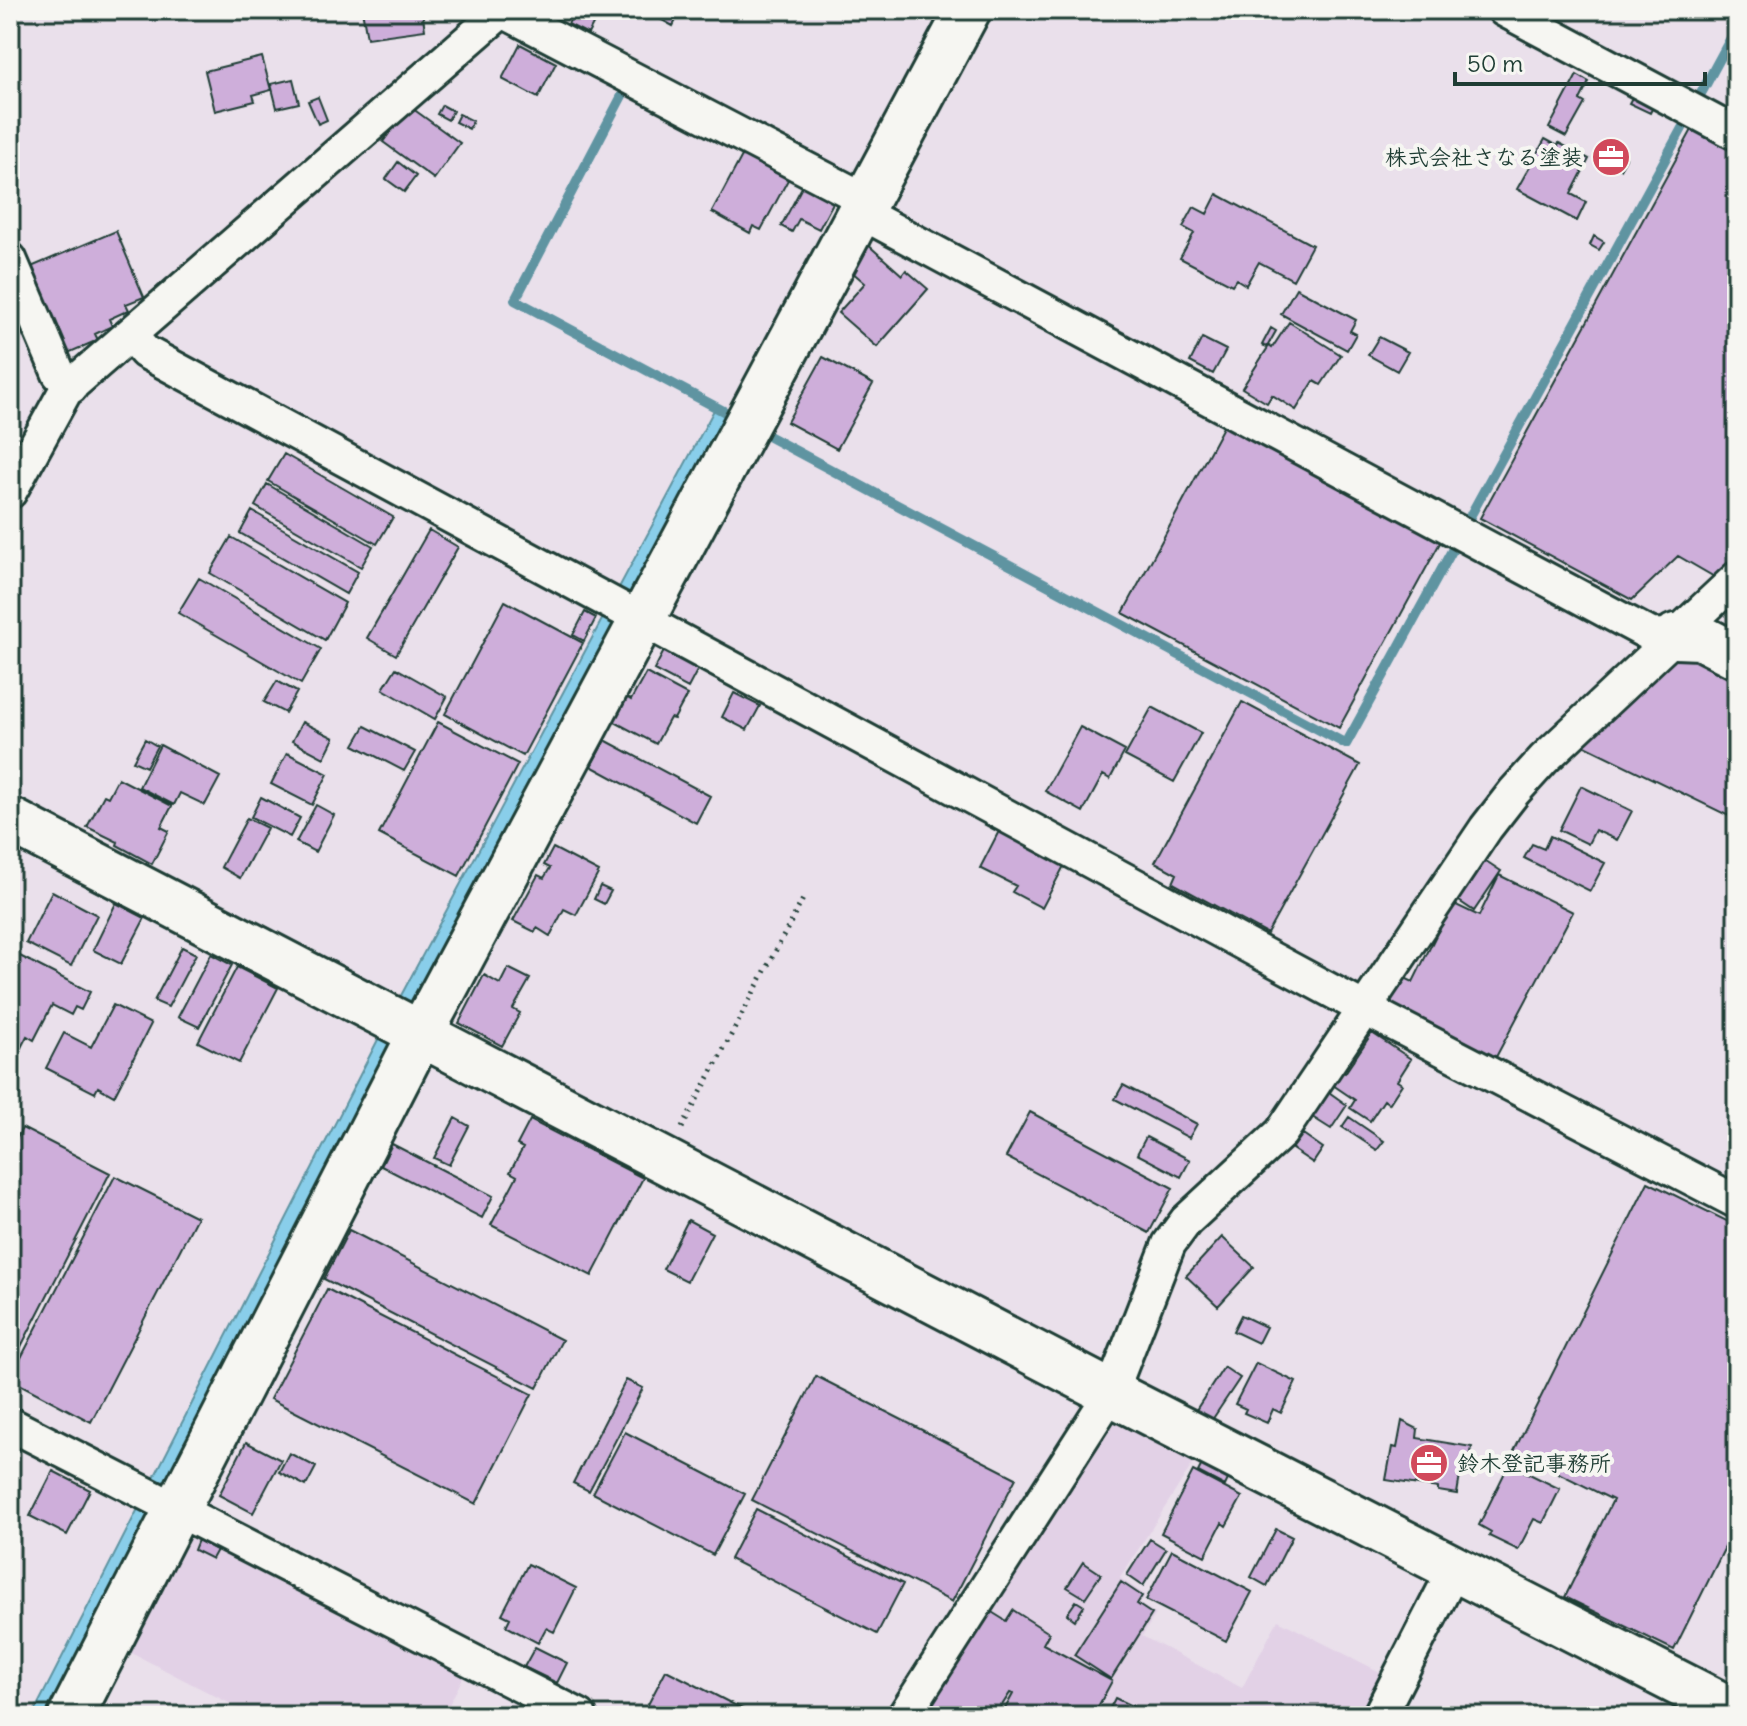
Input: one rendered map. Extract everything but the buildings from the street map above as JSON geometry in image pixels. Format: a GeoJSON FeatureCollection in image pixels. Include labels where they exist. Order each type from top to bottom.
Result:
{"type":"FeatureCollection","features":[{"type":"Feature","properties":{"kind":"street"},"geometry":{"type":"LineString","coordinates":[[10,492],[66,390],[502,10],[1651,635],[1700,637],[1737,656]]}},
{"type":"Feature","properties":{"kind":"street"},"geometry":{"type":"LineString","coordinates":[[71,1716],[161,1501],[403,1025],[626,611],[863,206],[968,10]]}},
{"type":"Feature","properties":{"kind":"street"},"geometry":{"type":"LineString","coordinates":[[1504,10],[1737,134]]}},
{"type":"Feature","properties":{"kind":"street"},"geometry":{"type":"LineString","coordinates":[[10,259],[59,374],[71,387]]}},
{"type":"Feature","properties":{"kind":"street"},"geometry":{"type":"LineString","coordinates":[[130,335],[145,352],[1365,1009],[1737,1202]]}},
{"type":"Feature","properties":{"kind":"street"},"geometry":{"type":"LineString","coordinates":[[904,1716],[1111,1393],[1169,1244],[1186,1221],[1281,1133],[1486,828],[1514,792],[1544,759],[1737,578]]}},
{"type":"Feature","properties":{"kind":"street"},"geometry":{"type":"LineString","coordinates":[[10,820],[1111,1393],[1737,1713]]}},
{"type":"Feature","properties":{"kind":"street"},"geometry":{"type":"LineString","coordinates":[[10,1424],[580,1716]]}},
{"type":"Feature","properties":{"kind":"street"},"geometry":{"type":"LineString","coordinates":[[1379,1716],[1455,1568]]}},
{"type":"Feature","properties":{"kind":"path"},"geometry":{"type":"LineString","coordinates":[[665,1161],[803,899]]}},
{"type":"Feature","properties":{"kind":"shaded area"},"geometry":{"type":"Polygon","coordinates":[[[1121,1418],[1197,1457],[1120,1578],[1145,1595],[1140,1604],[1156,1614],[1142,1636],[1242,1688],[1278,1620],[1384,1674],[1362,1716],[922,1716],[1110,1421],[1121,1418]]]}},
{"type":"Feature","properties":{"kind":"shaded area"},"geometry":{"type":"Polygon","coordinates":[[[200,1536],[466,1672],[443,1716],[254,1716],[130,1652],[187,1540],[200,1536]]]}},
{"type":"Feature","properties":{"kind":"water"},"geometry":{"type":"Polygon","coordinates":[[[715,408],[729,414],[403,1025],[49,1716],[32,1716],[389,1018],[715,408]]]}},
{"type":"Feature","properties":{"kind":"waterway"},"geometry":{"type":"LineString","coordinates":[[1698,99],[1737,27]]}},
{"type":"Feature","properties":{"kind":"waterway"},"geometry":{"type":"LineString","coordinates":[[616,85],[625,90],[515,300],[729,414]]}},
{"type":"Feature","properties":{"kind":"waterway"},"geometry":{"type":"LineString","coordinates":[[1468,520],[1686,121]]}},
{"type":"Feature","properties":{"kind":"waterway"},"geometry":{"type":"LineString","coordinates":[[764,434],[1346,744],[1454,547]]}},
{"type":"Feature","properties":{"kind":"place","name":"株式会社さなる塗装"},"geometry":{"type":"Point","coordinates":[1611,157]}},
{"type":"Feature","properties":{"kind":"place","name":"鈴木登記事務所"},"geometry":{"type":"Point","coordinates":[1429,1463]}}]}
